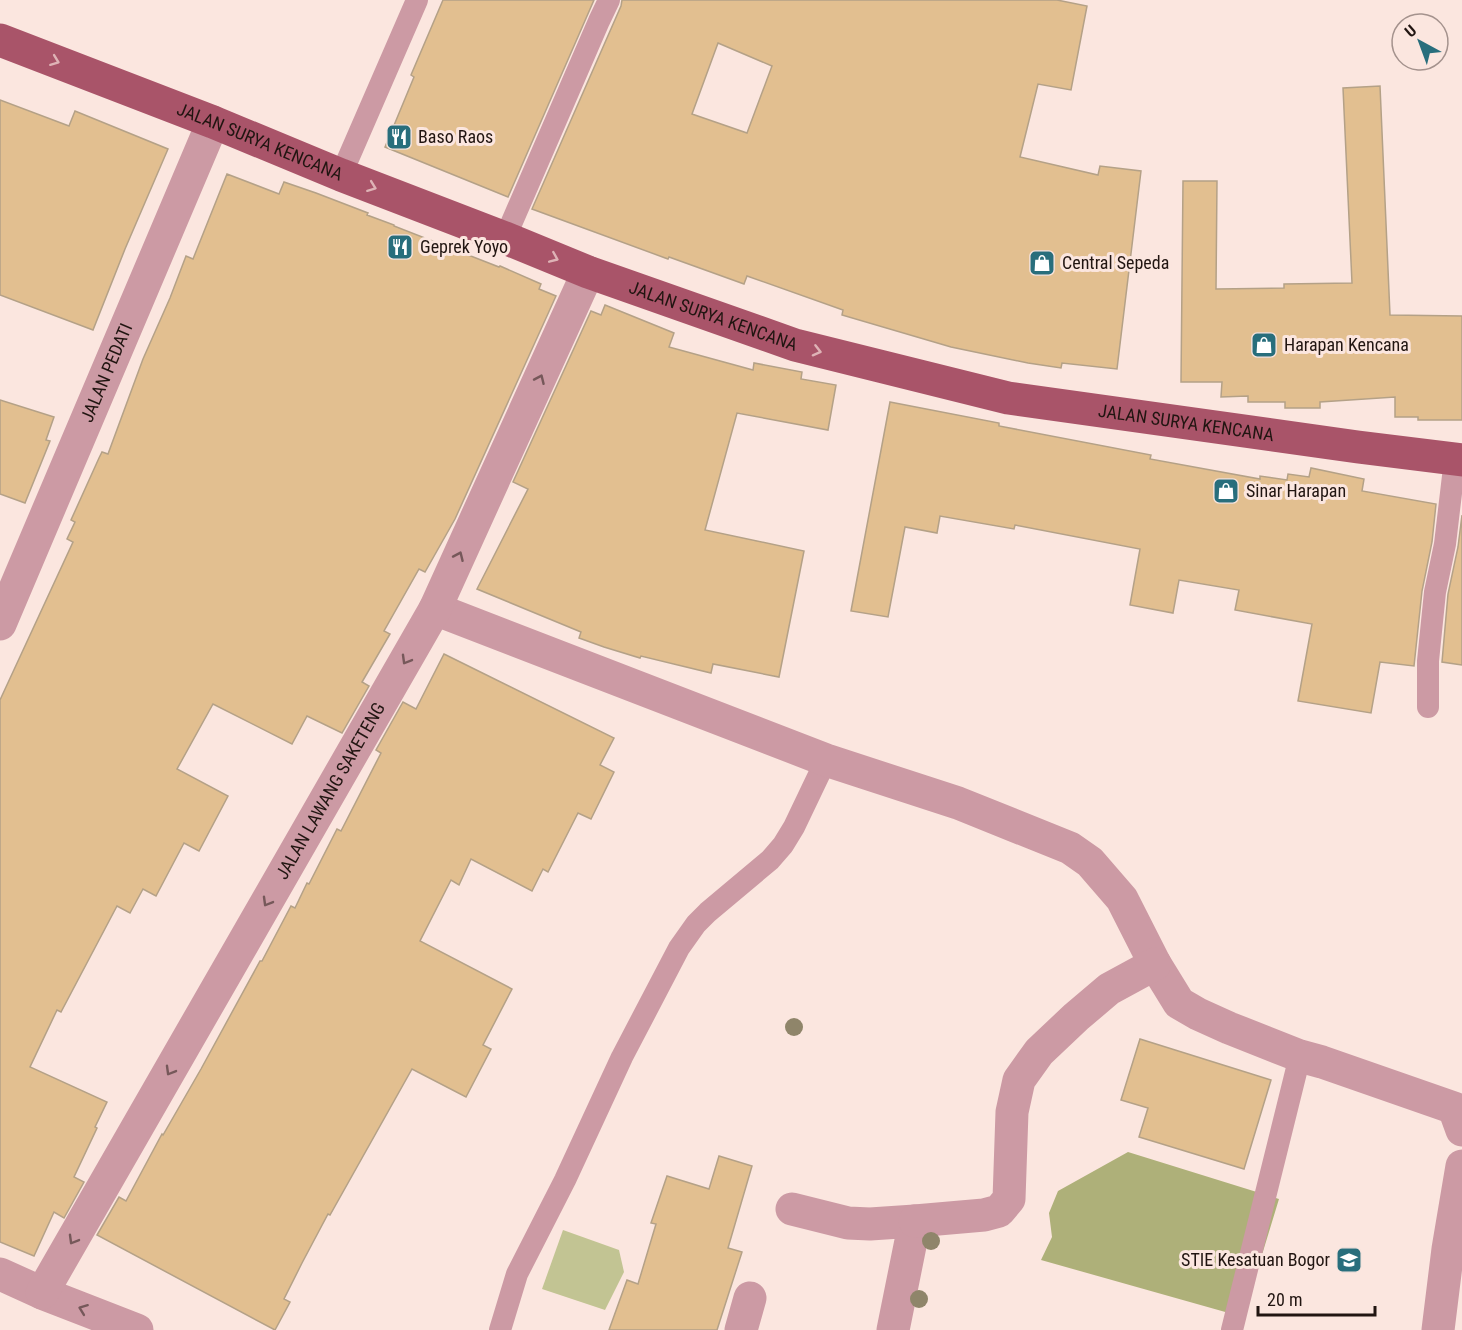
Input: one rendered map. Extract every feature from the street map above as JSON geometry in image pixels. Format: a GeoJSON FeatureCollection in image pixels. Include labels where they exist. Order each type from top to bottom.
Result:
{"type":"FeatureCollection","features":[{"type":"Feature","properties":{"kind":"main road","name":"JALAN SURYA KENCANA"},"geometry":{"type":"LineString","coordinates":[[0,40],[213,122],[588,272],[795,345],[1008,398],[1458,460]]}},
{"type":"Feature","properties":{"kind":"street","name":"JALAN PEDATI"},"geometry":{"type":"LineString","coordinates":[[0,624],[213,122]]}},
{"type":"Feature","properties":{"kind":"street","name":"JALAN LAWANG SAKETENG"},"geometry":{"type":"LineString","coordinates":[[42,1293],[435,609],[588,272]]}},
{"type":"Feature","properties":{"kind":"street"},"geometry":{"type":"LineString","coordinates":[[435,609],[826,760],[958,803],[1070,848],[1090,862],[1122,900],[1155,964],[1179,1003],[1229,1028],[1300,1056],[1322,1062],[1458,1119]]}},
{"type":"Feature","properties":{"kind":"street"},"geometry":{"type":"LineString","coordinates":[[792,1209],[848,1223],[870,1224],[984,1215],[999,1210],[1009,1199],[1012,1112],[1019,1080],[1039,1052],[1076,1017],[1110,989],[1155,964]]}},
{"type":"Feature","properties":{"kind":"street"},"geometry":{"type":"LineString","coordinates":[[1438,1330],[1448,1249],[1462,1166]]}},
{"type":"Feature","properties":{"kind":"street"},"geometry":{"type":"LineString","coordinates":[[893,1330],[915,1221]]}},
{"type":"Feature","properties":{"kind":"street"},"geometry":{"type":"LineString","coordinates":[[0,1274],[137,1330]]}},
{"type":"Feature","properties":{"kind":"street"},"geometry":{"type":"LineString","coordinates":[[741,1330],[750,1298]]}},
{"type":"Feature","properties":{"kind":"lane"},"geometry":{"type":"LineString","coordinates":[[341,175],[417,0]]}},
{"type":"Feature","properties":{"kind":"lane"},"geometry":{"type":"LineString","coordinates":[[505,238],[609,0]]}},
{"type":"Feature","properties":{"kind":"lane"},"geometry":{"type":"LineString","coordinates":[[1428,707],[1428,660],[1435,592],[1458,460]]}},
{"type":"Feature","properties":{"kind":"lane"},"geometry":{"type":"LineString","coordinates":[[500,1330],[517,1274],[565,1180],[622,1057],[679,948],[696,924],[708,912],[770,860],[783,845],[826,760]]}},
{"type":"Feature","properties":{"kind":"lane"},"geometry":{"type":"LineString","coordinates":[[1232,1330],[1300,1056]]}},
{"type":"Feature","properties":{"kind":"green space"},"geometry":{"type":"Polygon","coordinates":[[[1128,1152],[1279,1199],[1243,1317],[1041,1260],[1052,1237],[1049,1213],[1058,1191],[1128,1152]]]}},
{"type":"Feature","properties":{"kind":"green space"},"geometry":{"type":"Polygon","coordinates":[[[563,1230],[619,1250],[624,1272],[605,1310],[542,1289],[563,1230]]]}},
{"type":"Feature","properties":{"kind":"building"},"geometry":{"type":"Polygon","coordinates":[[[443,0],[594,0],[508,197],[385,147],[414,77],[411,75],[443,0]]]}},
{"type":"Feature","properties":{"kind":"building"},"geometry":{"type":"Polygon","coordinates":[[[622,0],[1057,0],[1087,6],[1071,90],[1038,84],[1020,157],[1098,175],[1100,166],[1141,171],[1117,369],[1062,363],[1061,368],[951,347],[842,315],[843,310],[747,276],[744,284],[669,257],[668,259],[532,209],[622,0]],[[718,43],[692,114],[747,133],[772,66],[718,43]]]}},
{"type":"Feature","properties":{"kind":"building"},"geometry":{"type":"Polygon","coordinates":[[[1380,86],[1390,315],[1462,316],[1462,420],[1418,420],[1418,417],[1395,417],[1395,397],[1320,402],[1320,408],[1285,408],[1285,402],[1248,402],[1248,396],[1221,397],[1222,382],[1181,382],[1183,181],[1217,181],[1216,289],[1284,288],[1284,284],[1352,283],[1343,88],[1380,86]]]}},
{"type":"Feature","properties":{"kind":"building"},"geometry":{"type":"Polygon","coordinates":[[[0,100],[69,126],[75,111],[168,149],[93,330],[0,295],[0,100]]]}},
{"type":"Feature","properties":{"kind":"building"},"geometry":{"type":"Polygon","coordinates":[[[227,174],[279,194],[284,182],[316,193],[368,213],[367,215],[394,226],[500,266],[541,284],[539,289],[556,296],[455,519],[425,572],[419,569],[384,631],[390,634],[362,682],[369,686],[342,733],[307,716],[292,744],[213,704],[177,769],[228,796],[199,851],[184,843],[156,896],[143,889],[130,913],[117,906],[61,1012],[57,1010],[30,1067],[107,1102],[74,1177],[84,1182],[64,1218],[54,1212],[34,1256],[0,1242],[0,700],[73,542],[67,539],[75,522],[71,520],[102,452],[108,454],[143,359],[186,256],[193,259],[227,174]]]}},
{"type":"Feature","properties":{"kind":"building"},"geometry":{"type":"Polygon","coordinates":[[[605,305],[674,333],[669,347],[753,370],[754,363],[802,372],[801,379],[836,385],[828,430],[737,413],[705,530],[804,551],[779,677],[713,664],[711,673],[641,656],[640,658],[579,638],[581,632],[477,589],[528,489],[513,482],[591,311],[601,315],[605,305]]]}},
{"type":"Feature","properties":{"kind":"building"},"geometry":{"type":"Polygon","coordinates":[[[0,400],[54,417],[46,440],[50,441],[25,503],[0,494],[0,400]]]}},
{"type":"Feature","properties":{"kind":"building"},"geometry":{"type":"Polygon","coordinates":[[[890,402],[999,423],[999,426],[1151,455],[1150,459],[1260,479],[1260,476],[1287,480],[1288,474],[1309,477],[1311,468],[1364,479],[1362,491],[1436,504],[1432,542],[1422,591],[1414,666],[1380,662],[1371,713],[1298,701],[1312,624],[1235,610],[1239,590],[1179,580],[1173,613],[1130,605],[1140,549],[1015,525],[1014,529],[940,516],[937,533],[905,527],[888,617],[851,611],[890,402]]]}},
{"type":"Feature","properties":{"kind":"building"},"geometry":{"type":"Polygon","coordinates":[[[1462,515],[1462,665],[1442,662],[1448,594],[1462,515]]]}},
{"type":"Feature","properties":{"kind":"building"},"geometry":{"type":"Polygon","coordinates":[[[444,654],[614,738],[600,765],[614,772],[591,819],[578,813],[548,872],[543,869],[532,891],[471,859],[459,885],[451,880],[420,941],[512,989],[483,1045],[491,1049],[466,1097],[412,1069],[302,1263],[284,1299],[290,1302],[275,1330],[97,1235],[119,1197],[126,1201],[291,906],[295,908],[337,829],[341,831],[381,753],[376,750],[403,702],[416,709],[444,654]]]}},
{"type":"Feature","properties":{"kind":"building"},"geometry":{"type":"Polygon","coordinates":[[[1140,1039],[1271,1080],[1244,1169],[1139,1137],[1148,1108],[1121,1100],[1140,1039]]]}},
{"type":"Feature","properties":{"kind":"building"},"geometry":{"type":"Polygon","coordinates":[[[719,1156],[752,1166],[728,1248],[742,1252],[717,1330],[609,1330],[627,1280],[638,1284],[656,1224],[651,1223],[667,1176],[709,1189],[719,1156]]]}},
{"type":"Feature","properties":{"kind":"place","name":"Baso Raos"},"geometry":{"type":"Point","coordinates":[399,137]}},
{"type":"Feature","properties":{"kind":"place","name":"Geprek Yoyo"},"geometry":{"type":"Point","coordinates":[400,247]}},
{"type":"Feature","properties":{"kind":"place","name":"Central Sepeda"},"geometry":{"type":"Point","coordinates":[1042,263]}},
{"type":"Feature","properties":{"kind":"place","name":"Harapan Kencana"},"geometry":{"type":"Point","coordinates":[1264,345]}},
{"type":"Feature","properties":{"kind":"place","name":"Sinar Harapan"},"geometry":{"type":"Point","coordinates":[1226,491]}},
{"type":"Feature","properties":{"kind":"place","name":"STIE Kesatuan Bogor"},"geometry":{"type":"Point","coordinates":[1349,1260]}}]}
